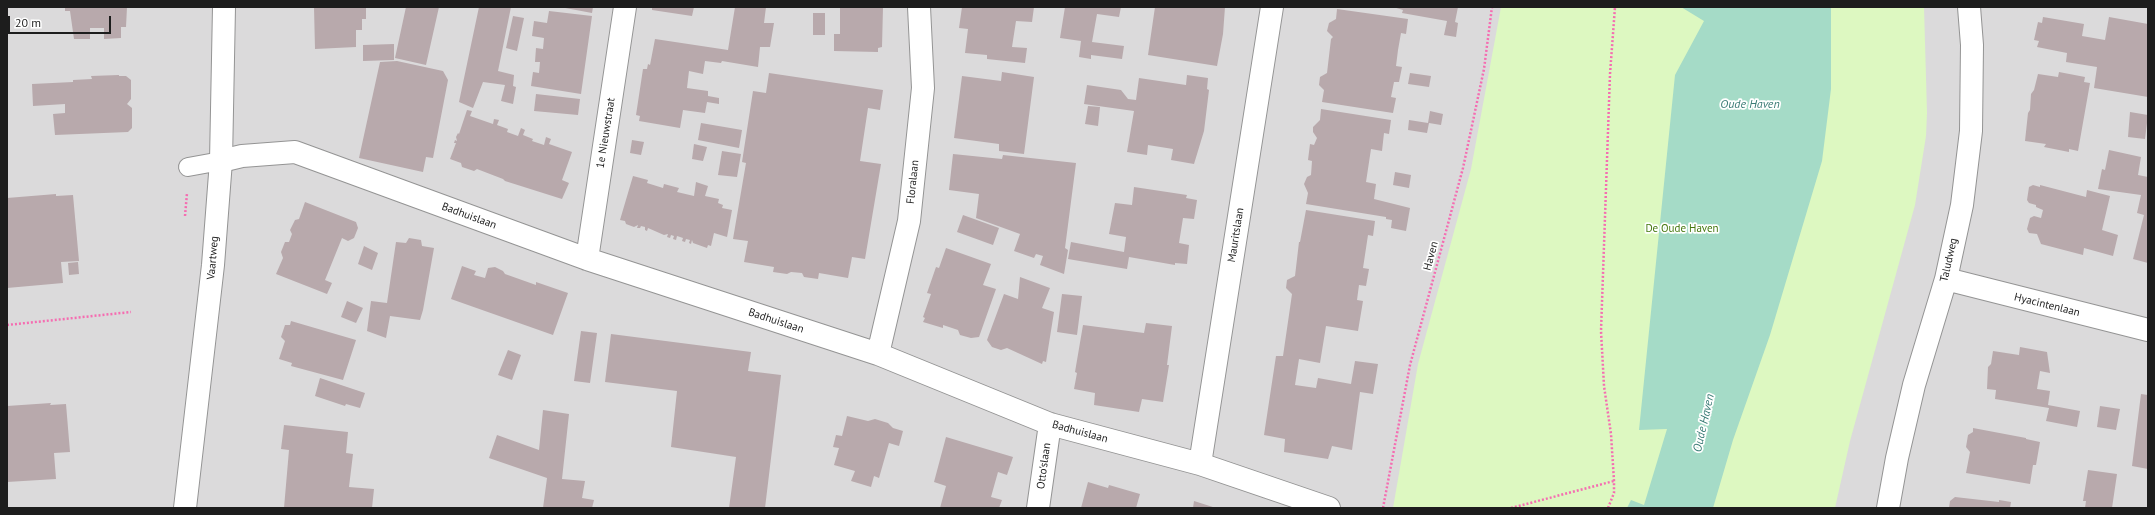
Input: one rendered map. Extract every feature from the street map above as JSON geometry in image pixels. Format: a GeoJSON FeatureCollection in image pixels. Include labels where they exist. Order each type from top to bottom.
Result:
{"type":"FeatureCollection","features":[{"type":"Feature","properties":{"kind":"street","name":"Vaartweg"},"geometry":{"type":"LineString","coordinates":[[185,508],[213,265],[221,161],[224,7]]}},
{"type":"Feature","properties":{"kind":"street","name":"1e Nieuwstraat"},"geometry":{"type":"LineString","coordinates":[[587,259],[625,7]]}},
{"type":"Feature","properties":{"kind":"street","name":"Floralaan"},"geometry":{"type":"LineString","coordinates":[[878,354],[909,222],[924,88],[919,7]]}},
{"type":"Feature","properties":{"kind":"street","name":"Mauritslaan"},"geometry":{"type":"LineString","coordinates":[[1200,464],[1272,7]]}},
{"type":"Feature","properties":{"kind":"street","name":"Taludweg"},"geometry":{"type":"LineString","coordinates":[[1888,508],[1897,458],[1914,385],[1946,279],[1962,206],[1971,131],[1972,45],[1969,7]]}},
{"type":"Feature","properties":{"kind":"street","name":"Badhuislaan"},"geometry":{"type":"LineString","coordinates":[[221,161],[242,156],[295,152],[587,259],[878,354],[1050,424],[1200,464],[1329,508]]}},
{"type":"Feature","properties":{"kind":"street","name":"Hyacintenlaan"},"geometry":{"type":"LineString","coordinates":[[1946,279],[2148,330]]}},
{"type":"Feature","properties":{"kind":"street","name":"Otto'slaan"},"geometry":{"type":"LineString","coordinates":[[1038,508],[1050,424]]}},
{"type":"Feature","properties":{"kind":"lane"},"geometry":{"type":"LineString","coordinates":[[188,167],[221,161]]}},
{"type":"Feature","properties":{"kind":"path","name":"Haven"},"geometry":{"type":"LineString","coordinates":[[1382,508],[1410,364],[1463,168],[1484,69],[1492,7]]}},
{"type":"Feature","properties":{"kind":"path"},"geometry":{"type":"LineString","coordinates":[[1608,508],[1614,493],[1614,481],[1611,434],[1604,386],[1600,330],[1610,74],[1615,7]]}},
{"type":"Feature","properties":{"kind":"path"},"geometry":{"type":"LineString","coordinates":[[7,325],[131,312]]}},
{"type":"Feature","properties":{"kind":"path"},"geometry":{"type":"LineString","coordinates":[[1511,508],[1614,481]]}},
{"type":"Feature","properties":{"kind":"shaded area"},"geometry":{"type":"Polygon","coordinates":[[[7,7],[2148,7],[2148,508],[7,508],[7,7]]]}},
{"type":"Feature","properties":{"kind":"green space","name":"De Oude Haven"},"geometry":{"type":"Polygon","coordinates":[[[1501,7],[1924,7],[1927,113],[1926,136],[1915,205],[1850,441],[1835,508],[1393,508],[1418,364],[1471,169],[1501,7]]]}},
{"type":"Feature","properties":{"kind":"water","name":"Oude Haven"},"geometry":{"type":"Polygon","coordinates":[[[1681,7],[1831,7],[1831,89],[1822,161],[1770,335],[1733,440],[1713,508],[1627,508],[1631,500],[1644,505],[1667,429],[1639,430],[1675,75],[1704,21],[1681,7]]]}},
{"type":"Feature","properties":{"kind":"building"},"geometry":{"type":"Polygon","coordinates":[[[65,7],[127,7],[126,27],[121,27],[121,38],[104,39],[104,28],[90,28],[90,39],[74,39],[70,11],[65,11],[65,7]]]}},
{"type":"Feature","properties":{"kind":"building"},"geometry":{"type":"Polygon","coordinates":[[[314,7],[366,7],[366,19],[362,19],[362,30],[356,30],[356,47],[315,49],[314,7]]]}},
{"type":"Feature","properties":{"kind":"building"},"geometry":{"type":"Polygon","coordinates":[[[406,7],[439,7],[426,65],[395,58],[406,7]]]}},
{"type":"Feature","properties":{"kind":"building"},"geometry":{"type":"Polygon","coordinates":[[[479,7],[511,7],[498,71],[514,75],[513,86],[516,87],[513,104],[501,101],[505,85],[483,82],[473,108],[459,102],[479,7]]]}},
{"type":"Feature","properties":{"kind":"building"},"geometry":{"type":"Polygon","coordinates":[[[560,7],[593,7],[592,13],[560,7]]]}},
{"type":"Feature","properties":{"kind":"building"},"geometry":{"type":"Polygon","coordinates":[[[652,7],[694,7],[692,16],[652,10],[652,7]]]}},
{"type":"Feature","properties":{"kind":"building"},"geometry":{"type":"Polygon","coordinates":[[[735,7],[766,7],[764,23],[774,23],[770,47],[760,47],[758,67],[722,61],[721,63],[705,61],[703,74],[689,71],[687,88],[708,91],[708,96],[719,98],[719,104],[707,102],[705,113],[683,110],[680,128],[639,121],[640,116],[636,115],[643,69],[647,69],[648,64],[650,65],[655,39],[728,50],[735,7]]]}},
{"type":"Feature","properties":{"kind":"building"},"geometry":{"type":"Polygon","coordinates":[[[840,7],[883,7],[882,47],[878,48],[878,52],[834,51],[834,34],[840,34],[840,7]]]}},
{"type":"Feature","properties":{"kind":"building"},"geometry":{"type":"Polygon","coordinates":[[[962,7],[1034,7],[1032,22],[1016,21],[1012,47],[1027,48],[1025,63],[987,59],[987,55],[965,53],[968,29],[959,28],[962,7]]]}},
{"type":"Feature","properties":{"kind":"building"},"geometry":{"type":"Polygon","coordinates":[[[1065,7],[1121,7],[1119,17],[1097,14],[1092,42],[1124,46],[1122,59],[1091,55],[1091,59],[1079,57],[1081,41],[1060,38],[1065,7]]]}},
{"type":"Feature","properties":{"kind":"building"},"geometry":{"type":"Polygon","coordinates":[[[1155,7],[1225,7],[1223,34],[1217,66],[1148,55],[1155,7]]]}},
{"type":"Feature","properties":{"kind":"building"},"geometry":{"type":"Polygon","coordinates":[[[1393,7],[1458,7],[1455,22],[1458,23],[1456,37],[1444,35],[1447,21],[1402,13],[1403,10],[1393,7]]]}},
{"type":"Feature","properties":{"kind":"building"},"geometry":{"type":"Polygon","coordinates":[[[1337,9],[1408,19],[1406,34],[1401,33],[1398,50],[1396,66],[1402,67],[1399,82],[1394,82],[1391,97],[1396,98],[1393,113],[1322,102],[1324,90],[1319,85],[1320,77],[1327,73],[1331,39],[1333,37],[1327,31],[1329,23],[1336,19],[1337,9]]]}},
{"type":"Feature","properties":{"kind":"building"},"geometry":{"type":"Polygon","coordinates":[[[549,11],[592,16],[581,94],[531,86],[533,72],[539,73],[540,62],[535,62],[536,48],[543,49],[544,38],[532,36],[534,21],[547,23],[549,11]]]}},
{"type":"Feature","properties":{"kind":"building"},"geometry":{"type":"Polygon","coordinates":[[[813,13],[825,13],[825,35],[813,35],[813,13]]]}},
{"type":"Feature","properties":{"kind":"building"},"geometry":{"type":"Polygon","coordinates":[[[513,16],[524,18],[517,51],[506,48],[513,16]]]}},
{"type":"Feature","properties":{"kind":"building"},"geometry":{"type":"Polygon","coordinates":[[[2043,17],[2084,24],[2082,36],[2105,40],[2109,17],[2148,24],[2148,97],[2094,88],[2097,67],[2066,62],[2067,53],[2037,47],[2039,41],[2034,40],[2038,22],[2042,23],[2043,17]]]}},
{"type":"Feature","properties":{"kind":"building"},"geometry":{"type":"Polygon","coordinates":[[[394,44],[394,60],[363,61],[363,45],[394,44]]]}},
{"type":"Feature","properties":{"kind":"building"},"geometry":{"type":"Polygon","coordinates":[[[397,61],[443,71],[448,80],[433,158],[426,157],[423,172],[359,158],[380,62],[397,61]]]}},
{"type":"Feature","properties":{"kind":"building"},"geometry":{"type":"Polygon","coordinates":[[[1002,72],[1034,77],[1024,154],[999,151],[999,144],[954,138],[962,76],[1001,81],[1002,72]]]}},
{"type":"Feature","properties":{"kind":"building"},"geometry":{"type":"Polygon","coordinates":[[[2059,72],[2085,77],[2084,82],[2090,83],[2078,151],[2069,149],[2069,152],[2044,147],[2046,144],[2025,141],[2031,94],[2034,90],[2038,74],[2058,77],[2059,72]]]}},
{"type":"Feature","properties":{"kind":"building"},"geometry":{"type":"Polygon","coordinates":[[[769,73],[883,90],[880,110],[868,108],[860,161],[881,164],[865,259],[852,257],[848,278],[819,273],[818,279],[804,277],[802,273],[791,272],[787,274],[773,272],[774,267],[744,262],[748,241],[733,239],[746,163],[742,162],[753,91],[766,93],[769,73]]]}},
{"type":"Feature","properties":{"kind":"building"},"geometry":{"type":"Polygon","coordinates":[[[1410,73],[1431,76],[1429,87],[1408,84],[1410,73]]]}},
{"type":"Feature","properties":{"kind":"building"},"geometry":{"type":"Polygon","coordinates":[[[1187,75],[1208,78],[1207,89],[1209,90],[1204,131],[1194,164],[1171,160],[1173,149],[1148,145],[1147,155],[1127,152],[1134,111],[1084,104],[1087,85],[1121,90],[1128,99],[1136,100],[1139,78],[1186,85],[1187,75]]]}},
{"type":"Feature","properties":{"kind":"building"},"geometry":{"type":"Polygon","coordinates":[[[91,76],[126,76],[131,80],[131,99],[127,104],[132,108],[132,128],[128,132],[55,135],[53,114],[65,113],[65,104],[33,106],[32,84],[73,82],[73,80],[92,79],[91,76]]]}},
{"type":"Feature","properties":{"kind":"building"},"geometry":{"type":"Polygon","coordinates":[[[536,94],[580,99],[578,115],[534,111],[536,94]]]}},
{"type":"Feature","properties":{"kind":"building"},"geometry":{"type":"Polygon","coordinates":[[[1088,106],[1100,107],[1098,126],[1085,124],[1088,106]]]}},
{"type":"Feature","properties":{"kind":"building"},"geometry":{"type":"Polygon","coordinates":[[[1321,109],[1391,120],[1389,134],[1384,133],[1382,151],[1371,149],[1366,182],[1376,184],[1374,199],[1410,208],[1406,231],[1391,228],[1392,220],[1386,219],[1386,217],[1306,204],[1308,193],[1304,184],[1307,177],[1311,175],[1312,161],[1308,160],[1310,144],[1314,145],[1317,138],[1313,132],[1313,127],[1320,120],[1321,109]]]}},
{"type":"Feature","properties":{"kind":"building"},"geometry":{"type":"Polygon","coordinates":[[[467,110],[472,111],[470,116],[493,124],[494,119],[499,120],[497,125],[508,129],[507,132],[518,136],[521,128],[525,130],[523,135],[533,139],[532,141],[544,145],[546,137],[551,139],[549,144],[572,152],[562,180],[569,183],[562,199],[505,181],[477,169],[474,171],[462,167],[461,163],[450,159],[456,143],[454,143],[455,140],[457,141],[456,137],[458,133],[459,134],[467,110]]]}},
{"type":"Feature","properties":{"kind":"building"},"geometry":{"type":"Polygon","coordinates":[[[1430,111],[1443,114],[1441,125],[1429,123],[1427,133],[1408,130],[1409,120],[1428,123],[1430,111]]]}},
{"type":"Feature","properties":{"kind":"building"},"geometry":{"type":"Polygon","coordinates":[[[2130,112],[2148,115],[2145,139],[2128,137],[2130,112]]]}},
{"type":"Feature","properties":{"kind":"building"},"geometry":{"type":"Polygon","coordinates":[[[701,123],[742,130],[739,148],[698,140],[701,123]]]}},
{"type":"Feature","properties":{"kind":"building"},"geometry":{"type":"Polygon","coordinates":[[[632,140],[644,142],[641,155],[630,153],[632,140]]]}},
{"type":"Feature","properties":{"kind":"building"},"geometry":{"type":"Polygon","coordinates":[[[694,144],[707,147],[703,161],[692,159],[694,144]]]}},
{"type":"Feature","properties":{"kind":"building"},"geometry":{"type":"Polygon","coordinates":[[[2109,150],[2141,157],[2138,175],[2148,177],[2148,263],[2133,259],[2144,215],[2137,213],[2141,195],[2098,189],[2102,169],[2105,170],[2109,150]]]}},
{"type":"Feature","properties":{"kind":"building"},"geometry":{"type":"Polygon","coordinates":[[[722,151],[741,154],[737,177],[718,175],[722,151]]]}},
{"type":"Feature","properties":{"kind":"building"},"geometry":{"type":"Polygon","coordinates":[[[953,154],[1002,159],[1003,155],[1076,163],[1065,248],[1068,250],[1064,274],[1040,265],[1043,256],[1036,254],[1034,258],[1014,251],[1020,234],[976,218],[979,194],[949,190],[953,154]]]}},
{"type":"Feature","properties":{"kind":"building"},"geometry":{"type":"Polygon","coordinates":[[[1395,172],[1411,175],[1409,188],[1393,185],[1395,172]]]}},
{"type":"Feature","properties":{"kind":"building"},"geometry":{"type":"Polygon","coordinates":[[[633,176],[648,180],[647,183],[663,188],[664,184],[679,188],[677,192],[694,196],[696,182],[708,186],[705,196],[719,199],[718,203],[723,205],[722,208],[732,210],[727,237],[714,233],[711,246],[708,245],[707,248],[693,243],[692,240],[691,244],[689,243],[690,240],[686,239],[685,242],[682,241],[683,238],[677,236],[676,240],[673,239],[674,236],[671,235],[670,238],[667,237],[668,234],[664,235],[648,228],[647,231],[645,230],[645,227],[641,226],[640,228],[637,228],[638,225],[634,227],[626,224],[625,221],[620,220],[633,176]]]}},
{"type":"Feature","properties":{"kind":"building"},"geometry":{"type":"Polygon","coordinates":[[[2033,185],[2040,187],[2040,185],[2086,197],[2087,190],[2110,196],[2102,230],[2118,235],[2113,256],[2084,248],[2083,255],[2041,244],[2037,234],[2029,233],[2027,229],[2030,218],[2034,216],[2041,218],[2043,210],[2036,207],[2036,205],[2029,203],[2027,200],[2029,187],[2033,185]]]}},
{"type":"Feature","properties":{"kind":"building"},"geometry":{"type":"Polygon","coordinates":[[[1134,187],[1187,195],[1186,198],[1197,200],[1194,219],[1183,218],[1179,243],[1189,245],[1187,264],[1175,263],[1175,265],[1129,257],[1127,269],[1068,259],[1071,242],[1124,252],[1126,237],[1109,234],[1115,203],[1132,205],[1134,187]]]}},
{"type":"Feature","properties":{"kind":"building"},"geometry":{"type":"Polygon","coordinates":[[[56,194],[56,196],[73,195],[79,261],[61,262],[63,283],[7,288],[7,198],[56,194]]]}},
{"type":"Feature","properties":{"kind":"building"},"geometry":{"type":"Polygon","coordinates":[[[305,202],[356,222],[358,228],[354,238],[348,241],[342,238],[325,280],[332,283],[327,294],[276,274],[283,258],[281,252],[285,242],[289,242],[292,234],[290,230],[295,220],[299,219],[305,202]]]}},
{"type":"Feature","properties":{"kind":"building"},"geometry":{"type":"Polygon","coordinates":[[[1306,210],[1375,221],[1373,236],[1368,235],[1363,268],[1369,269],[1366,286],[1359,285],[1357,300],[1363,301],[1358,331],[1326,326],[1320,363],[1299,359],[1295,385],[1316,388],[1318,378],[1351,384],[1355,361],[1378,364],[1373,394],[1360,392],[1352,450],[1332,446],[1328,459],[1284,452],[1285,439],[1264,435],[1276,356],[1283,356],[1292,294],[1286,288],[1287,280],[1295,276],[1299,242],[1306,210]]]}},
{"type":"Feature","properties":{"kind":"building"},"geometry":{"type":"Polygon","coordinates":[[[963,215],[999,228],[993,245],[957,232],[963,215]]]}},
{"type":"Feature","properties":{"kind":"building"},"geometry":{"type":"Polygon","coordinates":[[[409,238],[421,240],[422,246],[434,248],[423,310],[420,320],[390,316],[386,338],[367,331],[371,301],[387,303],[396,242],[406,243],[409,238]]]}},
{"type":"Feature","properties":{"kind":"building"},"geometry":{"type":"Polygon","coordinates":[[[364,246],[378,253],[372,270],[358,264],[364,246]]]}},
{"type":"Feature","properties":{"kind":"building"},"geometry":{"type":"Polygon","coordinates":[[[946,248],[991,264],[983,285],[996,289],[979,337],[971,338],[960,335],[958,330],[943,325],[943,328],[923,322],[925,318],[923,317],[931,294],[927,293],[936,267],[939,268],[946,248]]]}},
{"type":"Feature","properties":{"kind":"building"},"geometry":{"type":"Polygon","coordinates":[[[78,262],[79,274],[69,275],[68,263],[78,262]]]}},
{"type":"Feature","properties":{"kind":"building"},"geometry":{"type":"Polygon","coordinates":[[[462,266],[476,271],[474,275],[485,278],[488,268],[495,267],[503,271],[505,274],[536,285],[536,282],[568,293],[553,335],[451,299],[462,266]]]}},
{"type":"Feature","properties":{"kind":"building"},"geometry":{"type":"Polygon","coordinates":[[[1020,277],[1050,288],[1042,308],[1054,312],[1046,362],[1043,361],[1042,364],[1007,348],[1001,350],[992,347],[987,340],[1004,294],[1018,299],[1020,277]]]}},
{"type":"Feature","properties":{"kind":"building"},"geometry":{"type":"Polygon","coordinates":[[[1062,294],[1082,296],[1077,335],[1057,332],[1062,294]]]}},
{"type":"Feature","properties":{"kind":"building"},"geometry":{"type":"Polygon","coordinates":[[[347,301],[363,308],[356,323],[341,317],[347,301]]]}},
{"type":"Feature","properties":{"kind":"building"},"geometry":{"type":"Polygon","coordinates":[[[291,321],[356,340],[343,380],[291,366],[292,363],[279,359],[285,341],[281,337],[285,325],[290,325],[291,321]]]}},
{"type":"Feature","properties":{"kind":"building"},"geometry":{"type":"Polygon","coordinates":[[[1146,323],[1172,326],[1167,365],[1169,365],[1163,402],[1142,399],[1139,412],[1094,405],[1095,393],[1074,389],[1077,373],[1075,372],[1083,325],[1144,333],[1146,323]]]}},
{"type":"Feature","properties":{"kind":"building"},"geometry":{"type":"Polygon","coordinates":[[[581,331],[597,333],[590,383],[574,381],[581,331]]]}},
{"type":"Feature","properties":{"kind":"building"},"geometry":{"type":"Polygon","coordinates":[[[611,334],[751,352],[748,371],[781,375],[765,508],[729,508],[736,457],[671,447],[677,391],[605,382],[611,334]]]}},
{"type":"Feature","properties":{"kind":"building"},"geometry":{"type":"Polygon","coordinates":[[[2020,347],[2047,352],[2050,373],[2040,371],[2037,389],[2050,391],[2048,405],[2080,411],[2077,427],[2046,421],[2049,408],[1995,399],[1996,390],[1987,389],[1988,367],[1991,364],[1993,351],[2019,355],[2020,347]]]}},
{"type":"Feature","properties":{"kind":"building"},"geometry":{"type":"Polygon","coordinates":[[[508,350],[521,355],[512,380],[498,375],[508,350]]]}},
{"type":"Feature","properties":{"kind":"building"},"geometry":{"type":"Polygon","coordinates":[[[320,378],[365,393],[360,408],[346,404],[345,406],[315,396],[320,378]]]}},
{"type":"Feature","properties":{"kind":"building"},"geometry":{"type":"Polygon","coordinates":[[[2141,394],[2148,395],[2148,469],[2132,466],[2141,394]]]}},
{"type":"Feature","properties":{"kind":"building"},"geometry":{"type":"Polygon","coordinates":[[[51,403],[50,405],[66,404],[70,452],[54,453],[56,479],[7,482],[7,406],[51,403]]]}},
{"type":"Feature","properties":{"kind":"building"},"geometry":{"type":"Polygon","coordinates":[[[2100,406],[2120,409],[2116,430],[2097,427],[2100,406]]]}},
{"type":"Feature","properties":{"kind":"building"},"geometry":{"type":"Polygon","coordinates":[[[543,410],[569,414],[562,479],[585,481],[582,498],[594,500],[592,508],[543,508],[547,478],[489,458],[497,435],[539,450],[543,410]]]}},
{"type":"Feature","properties":{"kind":"building"},"geometry":{"type":"Polygon","coordinates":[[[847,416],[868,421],[875,419],[888,423],[893,428],[903,431],[899,446],[889,443],[879,478],[874,476],[871,487],[851,481],[855,471],[834,465],[839,448],[833,447],[836,435],[842,436],[847,416]]]}},
{"type":"Feature","properties":{"kind":"building"},"geometry":{"type":"Polygon","coordinates":[[[284,425],[348,432],[346,453],[353,454],[349,487],[374,489],[372,508],[284,508],[289,450],[281,449],[284,425]]]}},
{"type":"Feature","properties":{"kind":"building"},"geometry":{"type":"Polygon","coordinates":[[[1973,428],[2040,442],[2036,465],[2033,465],[2030,484],[1966,473],[1970,452],[1966,447],[1968,435],[1973,432],[1973,428]]]}},
{"type":"Feature","properties":{"kind":"building"},"geometry":{"type":"Polygon","coordinates":[[[946,437],[1013,457],[1007,475],[998,472],[991,497],[1002,500],[999,508],[940,508],[946,486],[934,482],[946,437]]]}},
{"type":"Feature","properties":{"kind":"building"},"geometry":{"type":"Polygon","coordinates":[[[2088,470],[2117,474],[2112,508],[2085,508],[2086,501],[2083,501],[2088,470]]]}},
{"type":"Feature","properties":{"kind":"building"},"geometry":{"type":"Polygon","coordinates":[[[1088,482],[1108,488],[1109,485],[1140,494],[1136,508],[1081,508],[1088,482]]]}},
{"type":"Feature","properties":{"kind":"building"},"geometry":{"type":"Polygon","coordinates":[[[1955,497],[2011,502],[2010,508],[1949,508],[1950,501],[1955,497]]]}},
{"type":"Feature","properties":{"kind":"building"},"geometry":{"type":"Polygon","coordinates":[[[1194,501],[1216,508],[1193,508],[1194,501]]]}}]}
